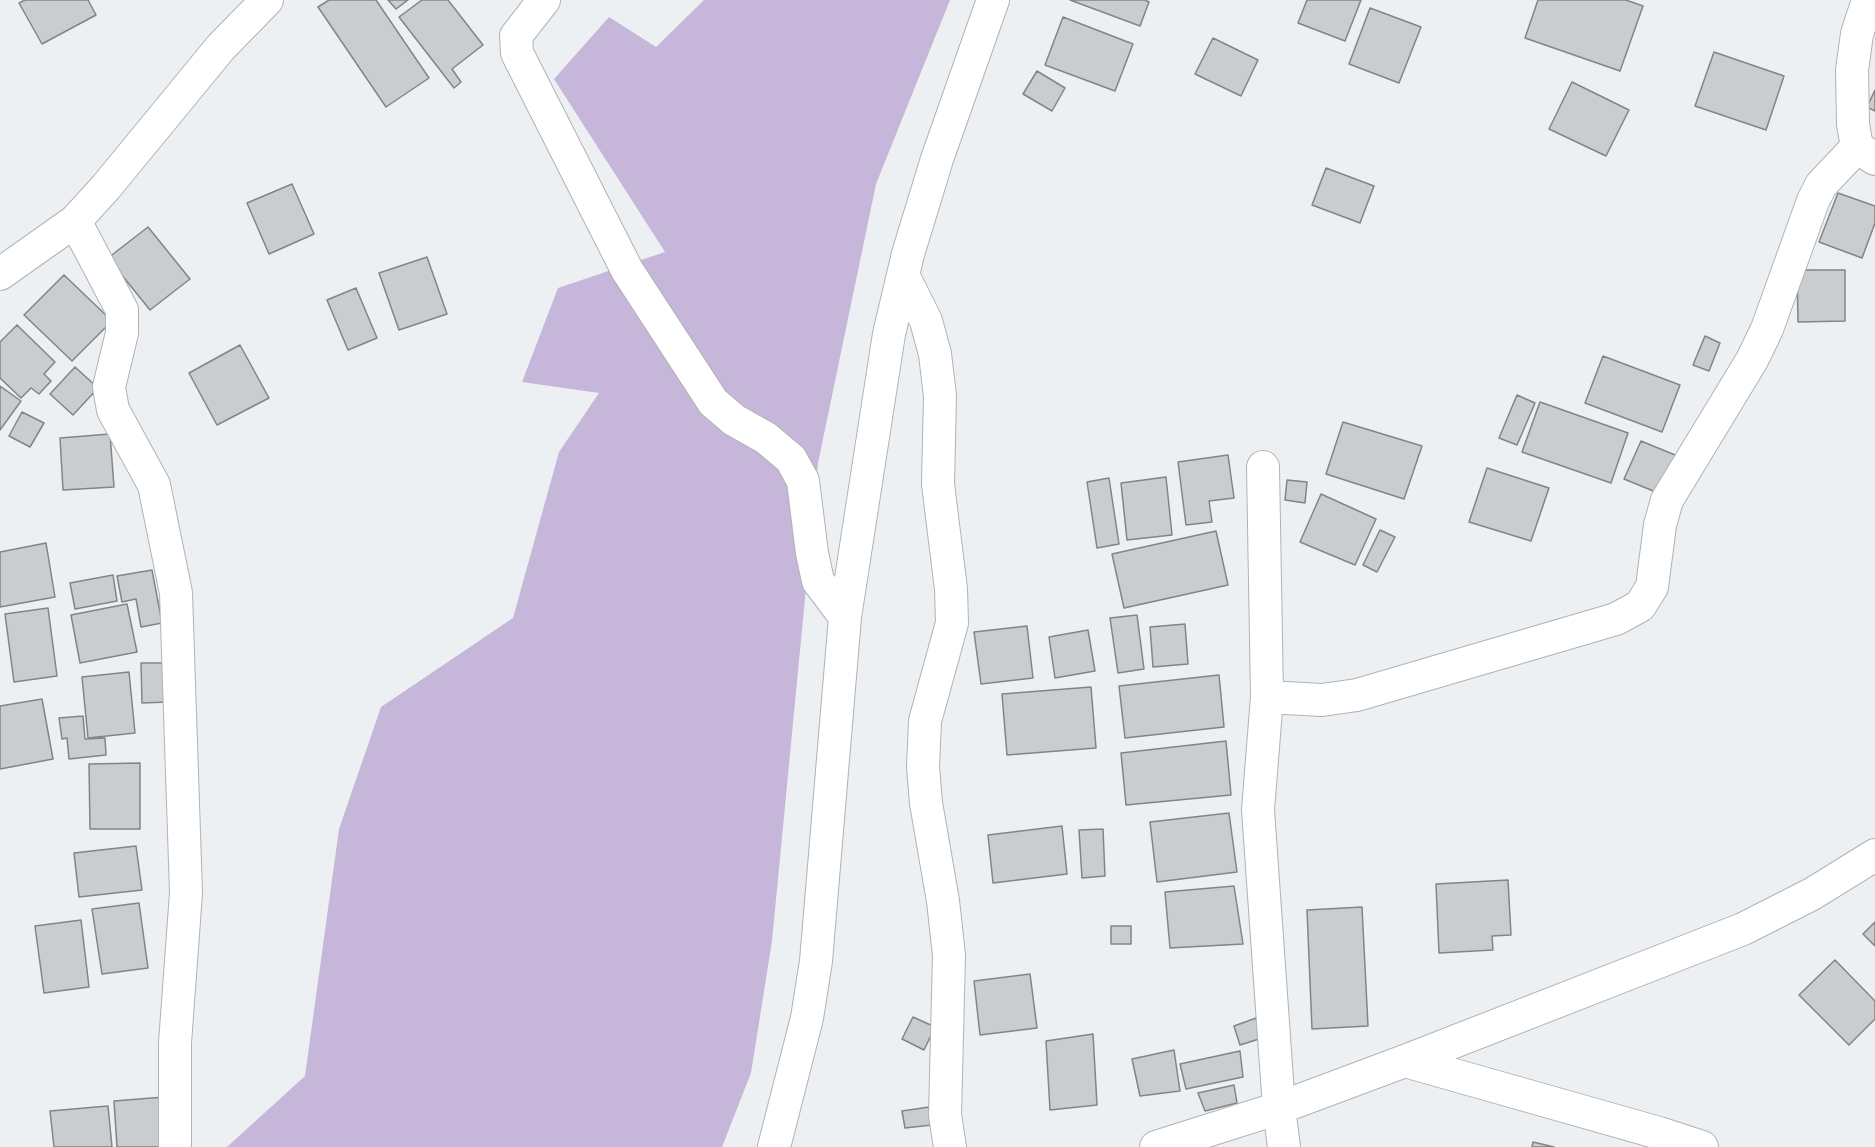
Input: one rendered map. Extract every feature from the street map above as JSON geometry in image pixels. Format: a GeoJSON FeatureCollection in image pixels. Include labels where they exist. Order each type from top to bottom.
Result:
{"type":"FeatureCollection","features":[{"type":"Feature","properties":{"kind":"street"},"geometry":{"type":"LineString","coordinates":[[0,274],[75,220],[106,187],[221,47],[267,0]]}},
{"type":"Feature","properties":{"kind":"street"},"geometry":{"type":"LineString","coordinates":[[544,0],[516,36],[517,54],[627,270],[713,402],[734,420],[766,438],[791,459],[803,481],[818,581],[845,617]]}},
{"type":"Feature","properties":{"kind":"street"},"geometry":{"type":"LineString","coordinates":[[774,1147],[807,1018],[816,961],[845,617],[889,333],[903,275],[937,159],[993,0]]}},
{"type":"Feature","properties":{"kind":"street"},"geometry":{"type":"LineString","coordinates":[[1267,697],[1322,700],[1357,695],[1616,619],[1640,606],[1652,587],[1660,525],[1667,500],[1752,360],[1767,329],[1813,201],[1821,185],[1866,153],[1853,124],[1852,70],[1857,34],[1869,0]]}},
{"type":"Feature","properties":{"kind":"street"},"geometry":{"type":"LineString","coordinates":[[75,220],[122,310],[122,333],[109,387],[113,410],[154,485],[176,593],[186,893],[175,1043],[175,1147]]}},
{"type":"Feature","properties":{"kind":"street"},"geometry":{"type":"LineString","coordinates":[[903,275],[926,321],[935,354],[940,396],[939,484],[951,589],[952,623],[925,721],[922,767],[949,955],[945,1115],[950,1147]]}},
{"type":"Feature","properties":{"kind":"street"},"geometry":{"type":"LineString","coordinates":[[1263,466],[1267,697],[1258,810],[1279,1108],[1284,1147]]}},
{"type":"Feature","properties":{"kind":"street"},"geometry":{"type":"LineString","coordinates":[[1156,1147],[1279,1108],[1406,1061],[1743,929],[1812,894],[1875,855]]}},
{"type":"Feature","properties":{"kind":"street"},"geometry":{"type":"LineString","coordinates":[[1406,1061],[1656,1140],[1702,1147]]}},
{"type":"Feature","properties":{"kind":"shaded area"},"geometry":{"type":"Polygon","coordinates":[[[704,0],[950,0],[876,184],[818,463],[772,941],[751,1073],[722,1147],[227,1147],[305,1076],[339,829],[381,707],[513,618],[559,452],[599,393],[522,382],[558,288],[665,252],[554,79],[609,17],[656,47],[704,0]]]}},
{"type":"Feature","properties":{"kind":"building"},"geometry":{"type":"Polygon","coordinates":[[[25,0],[88,0],[96,15],[42,44],[19,3],[25,0]]]}},
{"type":"Feature","properties":{"kind":"building"},"geometry":{"type":"Polygon","coordinates":[[[329,0],[376,0],[429,78],[386,107],[318,7],[329,0]]]}},
{"type":"Feature","properties":{"kind":"building"},"geometry":{"type":"Polygon","coordinates":[[[388,0],[408,0],[396,9],[388,0]]]}},
{"type":"Feature","properties":{"kind":"building"},"geometry":{"type":"Polygon","coordinates":[[[422,0],[448,0],[483,45],[452,69],[461,82],[454,88],[399,17],[422,0]]]}},
{"type":"Feature","properties":{"kind":"building"},"geometry":{"type":"Polygon","coordinates":[[[1070,0],[1145,0],[1149,2],[1140,26],[1070,0]]]}},
{"type":"Feature","properties":{"kind":"building"},"geometry":{"type":"Polygon","coordinates":[[[1307,0],[1361,0],[1345,41],[1298,23],[1307,0]]]}},
{"type":"Feature","properties":{"kind":"building"},"geometry":{"type":"Polygon","coordinates":[[[1538,0],[1626,0],[1643,6],[1620,71],[1525,38],[1538,0]]]}},
{"type":"Feature","properties":{"kind":"building"},"geometry":{"type":"Polygon","coordinates":[[[1370,8],[1421,27],[1399,83],[1349,64],[1370,8]]]}},
{"type":"Feature","properties":{"kind":"building"},"geometry":{"type":"Polygon","coordinates":[[[1063,17],[1133,44],[1115,91],[1045,65],[1063,17]]]}},
{"type":"Feature","properties":{"kind":"building"},"geometry":{"type":"Polygon","coordinates":[[[1213,38],[1258,60],[1241,96],[1195,74],[1213,38]]]}},
{"type":"Feature","properties":{"kind":"building"},"geometry":{"type":"Polygon","coordinates":[[[1714,52],[1784,76],[1766,130],[1695,106],[1714,52]]]}},
{"type":"Feature","properties":{"kind":"building"},"geometry":{"type":"Polygon","coordinates":[[[1037,71],[1065,88],[1052,111],[1023,94],[1037,71]]]}},
{"type":"Feature","properties":{"kind":"building"},"geometry":{"type":"Polygon","coordinates":[[[1572,82],[1629,110],[1606,156],[1549,129],[1572,82]]]}},
{"type":"Feature","properties":{"kind":"building"},"geometry":{"type":"Polygon","coordinates":[[[1875,90],[1875,111],[1867,107],[1875,90]]]}},
{"type":"Feature","properties":{"kind":"building"},"geometry":{"type":"Polygon","coordinates":[[[1326,168],[1374,186],[1360,223],[1312,205],[1326,168]]]}},
{"type":"Feature","properties":{"kind":"building"},"geometry":{"type":"Polygon","coordinates":[[[292,184],[314,234],[269,254],[247,203],[292,184]]]}},
{"type":"Feature","properties":{"kind":"building"},"geometry":{"type":"Polygon","coordinates":[[[1838,193],[1875,206],[1875,223],[1862,258],[1819,242],[1838,193]]]}},
{"type":"Feature","properties":{"kind":"building"},"geometry":{"type":"Polygon","coordinates":[[[148,227],[190,279],[150,310],[108,258],[148,227]]]}},
{"type":"Feature","properties":{"kind":"building"},"geometry":{"type":"Polygon","coordinates":[[[427,257],[447,314],[399,330],[379,273],[427,257]]]}},
{"type":"Feature","properties":{"kind":"building"},"geometry":{"type":"Polygon","coordinates":[[[1797,270],[1845,270],[1845,321],[1798,322],[1797,270]]]}},
{"type":"Feature","properties":{"kind":"building"},"geometry":{"type":"Polygon","coordinates":[[[64,275],[112,321],[72,361],[24,315],[64,275]]]}},
{"type":"Feature","properties":{"kind":"building"},"geometry":{"type":"Polygon","coordinates":[[[356,288],[377,338],[348,350],[327,300],[356,288]]]}},
{"type":"Feature","properties":{"kind":"building"},"geometry":{"type":"Polygon","coordinates":[[[17,325],[55,362],[44,374],[51,381],[39,394],[31,388],[21,398],[0,378],[0,342],[17,325]]]}},
{"type":"Feature","properties":{"kind":"building"},"geometry":{"type":"Polygon","coordinates":[[[1705,336],[1720,343],[1709,371],[1693,365],[1705,336]]]}},
{"type":"Feature","properties":{"kind":"building"},"geometry":{"type":"Polygon","coordinates":[[[240,345],[269,398],[217,425],[189,373],[240,345]]]}},
{"type":"Feature","properties":{"kind":"building"},"geometry":{"type":"Polygon","coordinates":[[[1603,356],[1680,385],[1662,432],[1585,403],[1603,356]]]}},
{"type":"Feature","properties":{"kind":"building"},"geometry":{"type":"Polygon","coordinates":[[[75,367],[98,388],[73,415],[50,394],[75,367]]]}},
{"type":"Feature","properties":{"kind":"building"},"geometry":{"type":"Polygon","coordinates":[[[0,386],[21,401],[0,430],[0,386]]]}},
{"type":"Feature","properties":{"kind":"building"},"geometry":{"type":"Polygon","coordinates":[[[1517,395],[1535,403],[1517,445],[1499,438],[1517,395]]]}},
{"type":"Feature","properties":{"kind":"building"},"geometry":{"type":"Polygon","coordinates":[[[1540,402],[1628,433],[1611,483],[1522,452],[1540,402]]]}},
{"type":"Feature","properties":{"kind":"building"},"geometry":{"type":"Polygon","coordinates":[[[22,412],[44,423],[30,447],[9,436],[22,412]]]}},
{"type":"Feature","properties":{"kind":"building"},"geometry":{"type":"Polygon","coordinates":[[[1343,422],[1422,446],[1404,499],[1326,474],[1343,422]]]}},
{"type":"Feature","properties":{"kind":"building"},"geometry":{"type":"Polygon","coordinates":[[[110,434],[114,487],[63,490],[60,438],[110,434]]]}},
{"type":"Feature","properties":{"kind":"building"},"geometry":{"type":"Polygon","coordinates":[[[1641,441],[1680,457],[1663,495],[1624,479],[1641,441]]]}},
{"type":"Feature","properties":{"kind":"building"},"geometry":{"type":"Polygon","coordinates":[[[1228,455],[1234,498],[1209,501],[1212,522],[1186,525],[1178,462],[1228,455]]]}},
{"type":"Feature","properties":{"kind":"building"},"geometry":{"type":"Polygon","coordinates":[[[1487,468],[1549,488],[1531,541],[1469,522],[1487,468]]]}},
{"type":"Feature","properties":{"kind":"building"},"geometry":{"type":"Polygon","coordinates":[[[1166,477],[1172,535],[1127,540],[1121,483],[1166,477]]]}},
{"type":"Feature","properties":{"kind":"building"},"geometry":{"type":"Polygon","coordinates":[[[1109,478],[1119,544],[1097,548],[1087,482],[1109,478]]]}},
{"type":"Feature","properties":{"kind":"building"},"geometry":{"type":"Polygon","coordinates":[[[1287,480],[1307,482],[1305,503],[1285,500],[1287,480]]]}},
{"type":"Feature","properties":{"kind":"building"},"geometry":{"type":"Polygon","coordinates":[[[1321,494],[1376,519],[1355,565],[1300,542],[1321,494]]]}},
{"type":"Feature","properties":{"kind":"building"},"geometry":{"type":"Polygon","coordinates":[[[1380,530],[1395,537],[1377,572],[1363,565],[1380,530]]]}},
{"type":"Feature","properties":{"kind":"building"},"geometry":{"type":"Polygon","coordinates":[[[1216,531],[1228,585],[1124,608],[1112,554],[1216,531]]]}},
{"type":"Feature","properties":{"kind":"building"},"geometry":{"type":"Polygon","coordinates":[[[46,543],[55,597],[0,607],[0,552],[46,543]]]}},
{"type":"Feature","properties":{"kind":"building"},"geometry":{"type":"Polygon","coordinates":[[[152,570],[162,623],[141,627],[136,599],[122,602],[117,576],[152,570]]]}},
{"type":"Feature","properties":{"kind":"building"},"geometry":{"type":"Polygon","coordinates":[[[113,575],[117,601],[75,609],[70,583],[113,575]]]}},
{"type":"Feature","properties":{"kind":"building"},"geometry":{"type":"Polygon","coordinates":[[[127,604],[137,652],[80,663],[71,615],[127,604]]]}},
{"type":"Feature","properties":{"kind":"building"},"geometry":{"type":"Polygon","coordinates":[[[48,608],[57,676],[14,682],[5,614],[48,608]]]}},
{"type":"Feature","properties":{"kind":"building"},"geometry":{"type":"Polygon","coordinates":[[[1137,615],[1144,669],[1118,673],[1110,618],[1137,615]]]}},
{"type":"Feature","properties":{"kind":"building"},"geometry":{"type":"Polygon","coordinates":[[[1185,624],[1188,664],[1153,667],[1150,627],[1185,624]]]}},
{"type":"Feature","properties":{"kind":"building"},"geometry":{"type":"Polygon","coordinates":[[[1027,626],[1033,678],[981,684],[974,632],[1027,626]]]}},
{"type":"Feature","properties":{"kind":"building"},"geometry":{"type":"Polygon","coordinates":[[[1088,630],[1095,671],[1055,678],[1049,637],[1088,630]]]}},
{"type":"Feature","properties":{"kind":"building"},"geometry":{"type":"Polygon","coordinates":[[[141,663],[168,663],[169,702],[142,703],[141,663]]]}},
{"type":"Feature","properties":{"kind":"building"},"geometry":{"type":"Polygon","coordinates":[[[129,672],[135,733],[88,738],[82,677],[129,672]]]}},
{"type":"Feature","properties":{"kind":"building"},"geometry":{"type":"Polygon","coordinates":[[[1219,675],[1224,727],[1125,738],[1119,686],[1219,675]]]}},
{"type":"Feature","properties":{"kind":"building"},"geometry":{"type":"Polygon","coordinates":[[[1091,687],[1096,748],[1007,755],[1002,694],[1091,687]]]}},
{"type":"Feature","properties":{"kind":"building"},"geometry":{"type":"Polygon","coordinates":[[[42,699],[53,759],[0,769],[0,706],[42,699]]]}},
{"type":"Feature","properties":{"kind":"building"},"geometry":{"type":"Polygon","coordinates":[[[83,716],[85,739],[105,738],[106,755],[69,759],[67,738],[62,739],[59,718],[83,716]]]}},
{"type":"Feature","properties":{"kind":"building"},"geometry":{"type":"Polygon","coordinates":[[[1226,741],[1231,795],[1126,805],[1121,753],[1226,741]]]}},
{"type":"Feature","properties":{"kind":"building"},"geometry":{"type":"Polygon","coordinates":[[[140,763],[140,829],[90,829],[89,764],[140,763]]]}},
{"type":"Feature","properties":{"kind":"building"},"geometry":{"type":"Polygon","coordinates":[[[1229,813],[1237,872],[1157,882],[1150,822],[1229,813]]]}},
{"type":"Feature","properties":{"kind":"building"},"geometry":{"type":"Polygon","coordinates":[[[1062,826],[1067,874],[993,883],[988,835],[1062,826]]]}},
{"type":"Feature","properties":{"kind":"building"},"geometry":{"type":"Polygon","coordinates":[[[1103,829],[1105,876],[1082,878],[1079,830],[1103,829]]]}},
{"type":"Feature","properties":{"kind":"building"},"geometry":{"type":"Polygon","coordinates":[[[136,846],[142,890],[79,897],[74,853],[136,846]]]}},
{"type":"Feature","properties":{"kind":"building"},"geometry":{"type":"Polygon","coordinates":[[[1508,880],[1511,935],[1492,936],[1493,950],[1439,953],[1436,884],[1508,880]]]}},
{"type":"Feature","properties":{"kind":"building"},"geometry":{"type":"Polygon","coordinates":[[[1234,886],[1243,944],[1170,948],[1165,892],[1234,886]]]}},
{"type":"Feature","properties":{"kind":"building"},"geometry":{"type":"Polygon","coordinates":[[[139,903],[148,968],[102,974],[92,909],[139,903]]]}},
{"type":"Feature","properties":{"kind":"building"},"geometry":{"type":"Polygon","coordinates":[[[1362,907],[1368,1026],[1312,1029],[1307,910],[1362,907]]]}},
{"type":"Feature","properties":{"kind":"building"},"geometry":{"type":"Polygon","coordinates":[[[81,920],[89,987],[44,993],[35,926],[81,920]]]}},
{"type":"Feature","properties":{"kind":"building"},"geometry":{"type":"Polygon","coordinates":[[[1875,922],[1875,946],[1863,934],[1875,922]]]}},
{"type":"Feature","properties":{"kind":"building"},"geometry":{"type":"Polygon","coordinates":[[[1111,926],[1131,926],[1131,944],[1111,944],[1111,926]]]}},
{"type":"Feature","properties":{"kind":"building"},"geometry":{"type":"Polygon","coordinates":[[[1835,960],[1875,1001],[1875,1019],[1849,1045],[1799,995],[1835,960]]]}},
{"type":"Feature","properties":{"kind":"building"},"geometry":{"type":"Polygon","coordinates":[[[1030,974],[1037,1028],[980,1035],[974,981],[1030,974]]]}},
{"type":"Feature","properties":{"kind":"building"},"geometry":{"type":"Polygon","coordinates":[[[913,1017],[935,1027],[924,1050],[902,1039],[913,1017]]]}},
{"type":"Feature","properties":{"kind":"building"},"geometry":{"type":"Polygon","coordinates":[[[1256,1018],[1262,1038],[1240,1045],[1234,1026],[1256,1018]]]}},
{"type":"Feature","properties":{"kind":"building"},"geometry":{"type":"Polygon","coordinates":[[[1093,1034],[1097,1105],[1050,1110],[1046,1041],[1093,1034]]]}},
{"type":"Feature","properties":{"kind":"building"},"geometry":{"type":"Polygon","coordinates":[[[1174,1050],[1180,1091],[1140,1096],[1132,1059],[1174,1050]]]}},
{"type":"Feature","properties":{"kind":"building"},"geometry":{"type":"Polygon","coordinates":[[[1240,1051],[1243,1077],[1186,1089],[1180,1064],[1240,1051]]]}},
{"type":"Feature","properties":{"kind":"building"},"geometry":{"type":"Polygon","coordinates":[[[1234,1085],[1237,1103],[1205,1111],[1198,1093],[1234,1085]]]}},
{"type":"Feature","properties":{"kind":"building"},"geometry":{"type":"Polygon","coordinates":[[[164,1097],[167,1147],[117,1147],[114,1101],[164,1097]]]}},
{"type":"Feature","properties":{"kind":"building"},"geometry":{"type":"Polygon","coordinates":[[[108,1106],[112,1147],[54,1147],[50,1111],[108,1106]]]}},
{"type":"Feature","properties":{"kind":"building"},"geometry":{"type":"Polygon","coordinates":[[[929,1107],[932,1125],[905,1128],[902,1111],[929,1107]]]}},
{"type":"Feature","properties":{"kind":"building"},"geometry":{"type":"Polygon","coordinates":[[[1533,1142],[1554,1147],[1532,1147],[1533,1142]]]}}]}
